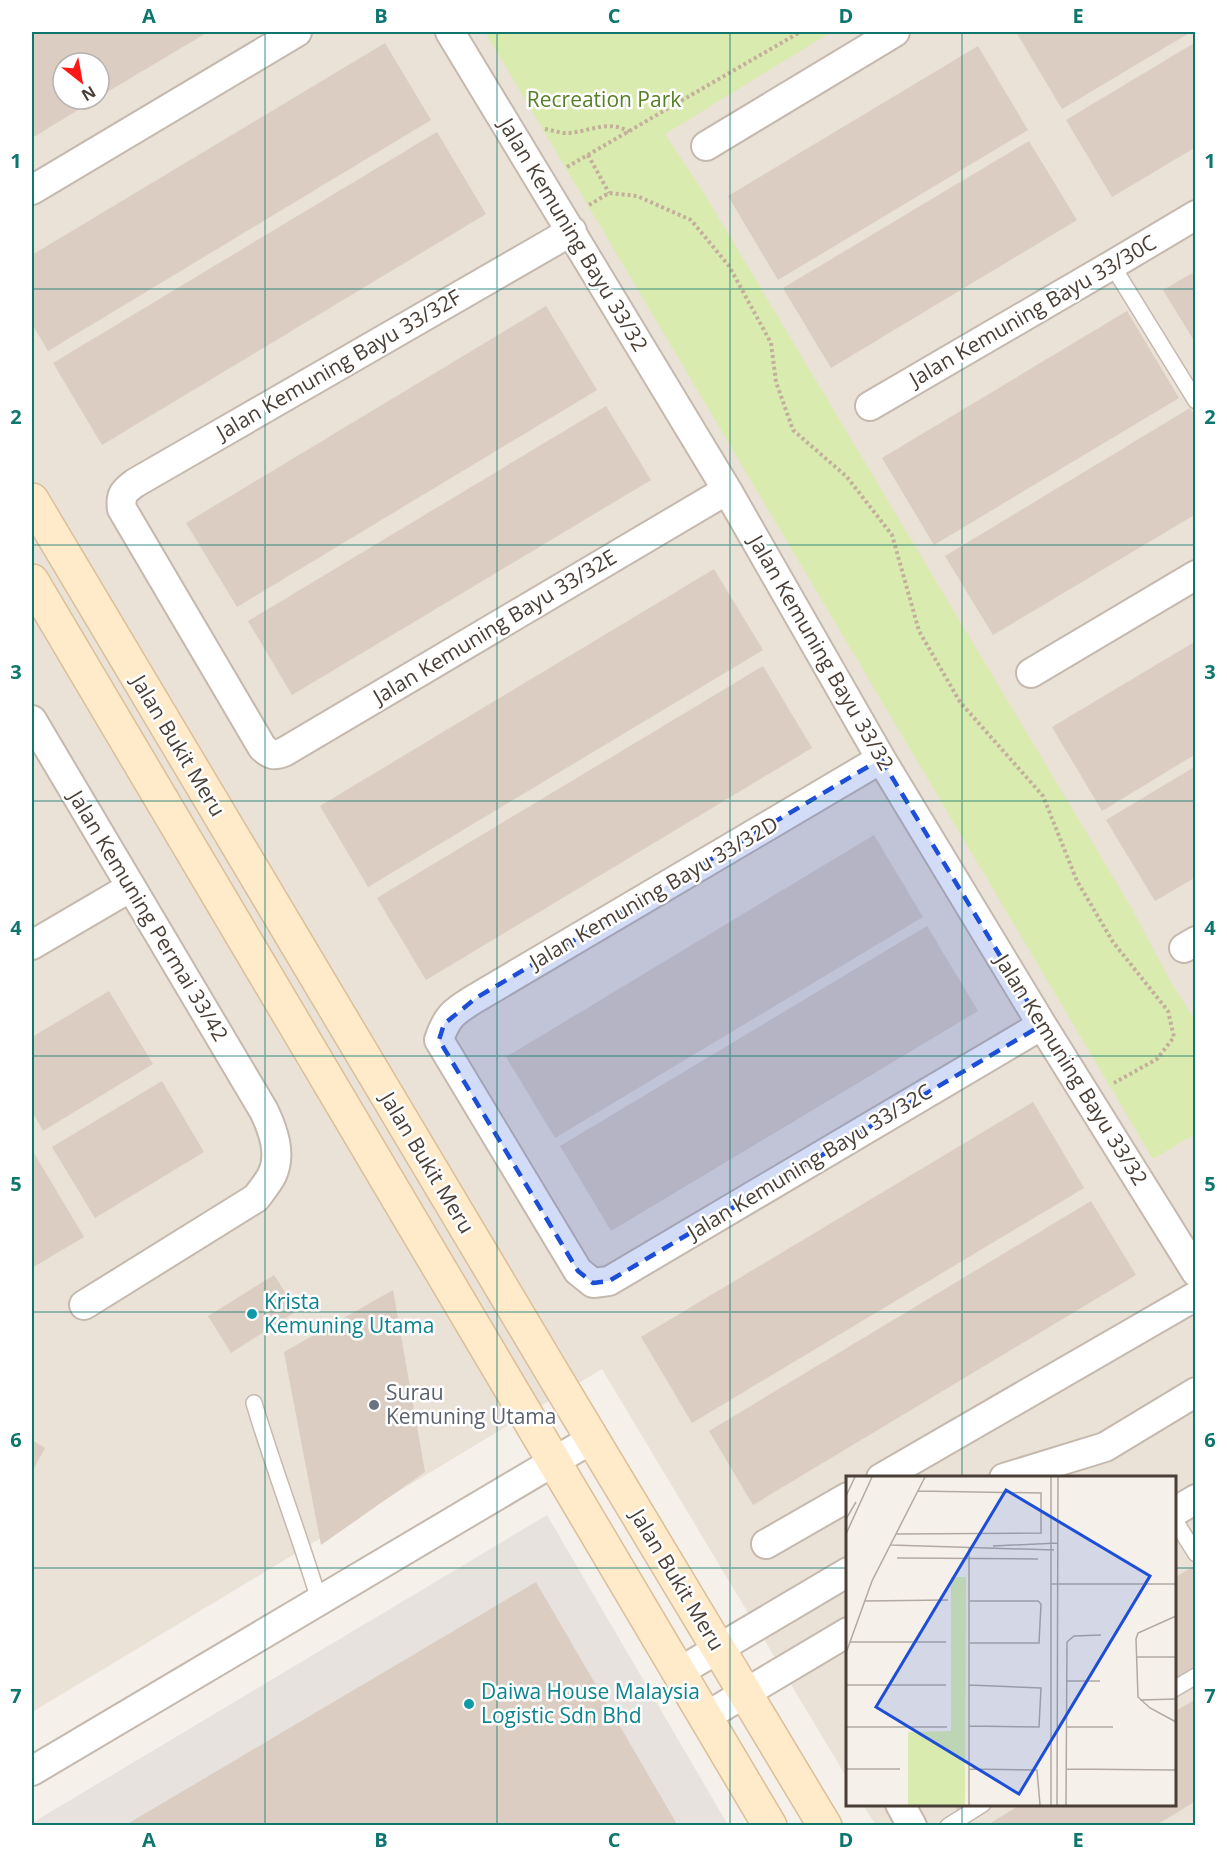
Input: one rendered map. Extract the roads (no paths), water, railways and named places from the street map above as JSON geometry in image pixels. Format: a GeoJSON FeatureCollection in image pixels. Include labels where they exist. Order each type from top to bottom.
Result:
{"type":"FeatureCollection","features":[{"type":"Feature","properties":{"kind":"main road","name":"Jalan Bukit Meru"},"geometry":{"type":"LineString","coordinates":[[32,500],[825,1826]]}},
{"type":"Feature","properties":{"kind":"main road","name":"Jalan Bukit Meru"},"geometry":{"type":"LineString","coordinates":[[32,581],[770,1826]]}},
{"type":"Feature","properties":{"kind":"street"},"geometry":{"type":"LineString","coordinates":[[32,190],[297,32]]}},
{"type":"Feature","properties":{"kind":"street","name":"Jalan Kemuning Bayu 33/32"},"geometry":{"type":"LineString","coordinates":[[450,32],[727,490],[881,759],[1042,1025],[1196,1272]]}},
{"type":"Feature","properties":{"kind":"street"},"geometry":{"type":"LineString","coordinates":[[706,146],[895,32]]}},
{"type":"Feature","properties":{"kind":"street","name":"Jalan Kemuning Bayu 33/30C"},"geometry":{"type":"LineString","coordinates":[[870,406],[1196,214]]}},
{"type":"Feature","properties":{"kind":"street","name":"Jalan Kemuning Bayu 33/32F"},"geometry":{"type":"LineString","coordinates":[[262,747],[122,509],[121,499],[124,491],[568,225]]}},
{"type":"Feature","properties":{"kind":"street","name":"Jalan Kemuning Bayu 33/32E"},"geometry":{"type":"LineString","coordinates":[[262,747],[269,754],[276,755],[284,752],[727,490]]}},
{"type":"Feature","properties":{"kind":"street"},"geometry":{"type":"LineString","coordinates":[[1031,673],[1196,575]]}},
{"type":"Feature","properties":{"kind":"street","name":"Jalan Kemuning Permai 33/42"},"geometry":{"type":"LineString","coordinates":[[32,720],[264,1111],[274,1132],[276,1157],[273,1174],[256,1198],[84,1305]]}},
{"type":"Feature","properties":{"kind":"street","name":"Jalan Kemuning Bayu 33/32D"},"geometry":{"type":"LineString","coordinates":[[578,1271],[439,1040],[444,1024],[452,1013],[460,1008],[881,759]]}},
{"type":"Feature","properties":{"kind":"street"},"geometry":{"type":"LineString","coordinates":[[32,945],[131,887]]}},
{"type":"Feature","properties":{"kind":"street","name":"Jalan Kemuning Bayu 33/32C"},"geometry":{"type":"LineString","coordinates":[[578,1271],[593,1283],[609,1281],[1042,1025]]}},
{"type":"Feature","properties":{"kind":"street"},"geometry":{"type":"LineString","coordinates":[[884,1476],[1196,1296]]}},
{"type":"Feature","properties":{"kind":"street"},"geometry":{"type":"LineString","coordinates":[[1011,1476],[1105,1447],[1196,1392]]}},
{"type":"Feature","properties":{"kind":"street"},"geometry":{"type":"LineString","coordinates":[[32,1771],[592,1439]]}},
{"type":"Feature","properties":{"kind":"street"},"geometry":{"type":"LineString","coordinates":[[1079,1476],[1105,1447]]}},
{"type":"Feature","properties":{"kind":"street"},"geometry":{"type":"LineString","coordinates":[[766,1544],[846,1498]]}},
{"type":"Feature","properties":{"kind":"street"},"geometry":{"type":"LineString","coordinates":[[1176,1511],[1196,1499]]}},
{"type":"Feature","properties":{"kind":"street"},"geometry":{"type":"LineString","coordinates":[[679,1672],[720,1650],[846,1573]]}},
{"type":"Feature","properties":{"kind":"street"},"geometry":{"type":"LineString","coordinates":[[705,1717],[846,1633]]}},
{"type":"Feature","properties":{"kind":"street"},"geometry":{"type":"LineString","coordinates":[[901,1806],[912,1826]]}},
{"type":"Feature","properties":{"kind":"lane"},"geometry":{"type":"LineString","coordinates":[[1112,265],[1196,401]]}},
{"type":"Feature","properties":{"kind":"lane"},"geometry":{"type":"LineString","coordinates":[[254,1404],[319,1600]]}},
{"type":"Feature","properties":{"kind":"lane"},"geometry":{"type":"LineString","coordinates":[[1176,1522],[1196,1554]]}},
{"type":"Feature","properties":{"kind":"lane"},"geometry":{"type":"LineString","coordinates":[[1176,1688],[1196,1676]]}},
{"type":"Feature","properties":{"kind":"lane"},"geometry":{"type":"LineString","coordinates":[[948,1826],[980,1806]]}},
{"type":"Feature","properties":{"kind":"place","name":"Krista Kemuning Utama"},"geometry":{"type":"Point","coordinates":[252,1314]}},
{"type":"Feature","properties":{"kind":"place","name":"Surau Kemuning Utama"},"geometry":{"type":"Point","coordinates":[374,1405]}},
{"type":"Feature","properties":{"kind":"place","name":"Daiwa House Malaysia Logistic Sdn Bhd"},"geometry":{"type":"Point","coordinates":[469,1704]}},
{"type":"Feature","properties":{"kind":"park label","name":"Recreation Park"},"geometry":{"type":"Point","coordinates":[604,100]}}]}
